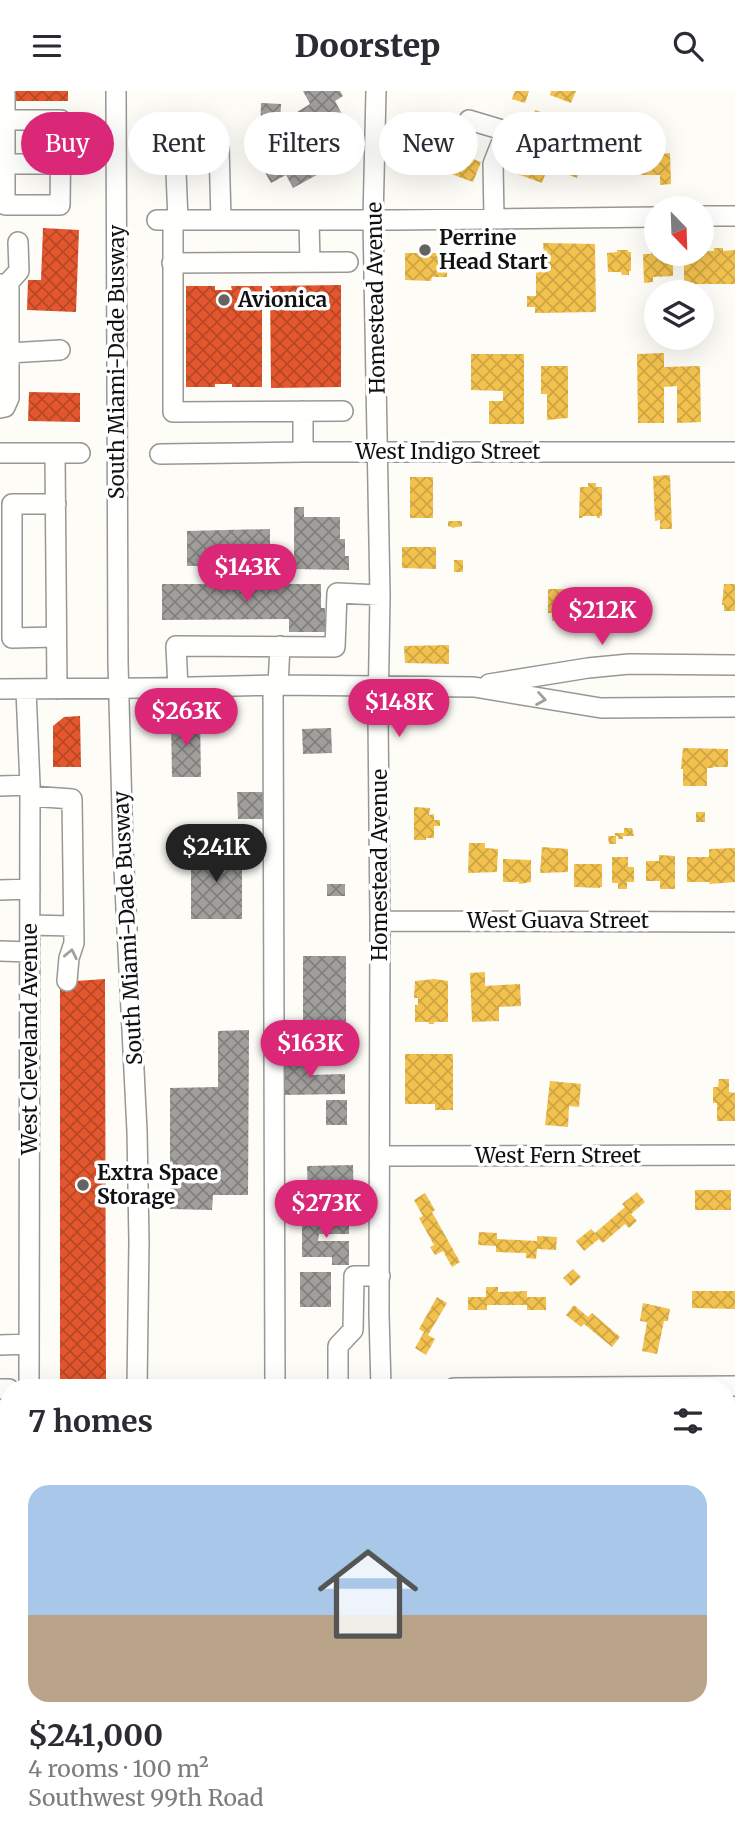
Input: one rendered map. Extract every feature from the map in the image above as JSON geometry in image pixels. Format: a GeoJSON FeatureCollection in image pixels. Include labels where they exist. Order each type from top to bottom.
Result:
{"type":"FeatureCollection","features":[{"type":"Feature","properties":{"kind":"street"},"geometry":{"type":"LineString","coordinates":[[5,91],[2,205],[60,205],[61,175]]}},
{"type":"Feature","properties":{"kind":"street","name":"South Miami-Dade Busway"},"geometry":{"type":"LineString","coordinates":[[116,91],[119,688],[123,848],[137,1131],[137,1379]]}},
{"type":"Feature","properties":{"kind":"street","name":"Homestead Avenue"},"geometry":{"type":"LineString","coordinates":[[376,91],[373,220],[380,595],[379,1314],[382,1379]]}},
{"type":"Feature","properties":{"kind":"street"},"geometry":{"type":"LineString","coordinates":[[5,120],[21,120]]}},
{"type":"Feature","properties":{"kind":"street"},"geometry":{"type":"LineString","coordinates":[[478,123],[506,131],[493,164],[494,218]]}},
{"type":"Feature","properties":{"kind":"street"},"geometry":{"type":"LineString","coordinates":[[220,220],[219,146],[175,148],[169,220],[172,263],[173,412],[343,411]]}},
{"type":"Feature","properties":{"kind":"street"},"geometry":{"type":"LineString","coordinates":[[3,168],[21,167]]}},
{"type":"Feature","properties":{"kind":"street"},"geometry":{"type":"LineString","coordinates":[[714,216],[735,216]]}},
{"type":"Feature","properties":{"kind":"street"},"geometry":{"type":"LineString","coordinates":[[169,220],[644,217]]}},
{"type":"Feature","properties":{"kind":"street"},"geometry":{"type":"LineString","coordinates":[[309,220],[310,262]]}},
{"type":"Feature","properties":{"kind":"street"},"geometry":{"type":"LineString","coordinates":[[0,408],[5,407],[9,401],[9,287],[4,284],[19,271],[18,242]]}},
{"type":"Feature","properties":{"kind":"street"},"geometry":{"type":"LineString","coordinates":[[172,263],[348,262]]}},
{"type":"Feature","properties":{"kind":"street"},"geometry":{"type":"LineString","coordinates":[[9,353],[60,350]]}},
{"type":"Feature","properties":{"kind":"street"},"geometry":{"type":"LineString","coordinates":[[303,411],[303,452]]}},
{"type":"Feature","properties":{"kind":"street","name":"West Indigo Street"},"geometry":{"type":"LineString","coordinates":[[160,454],[735,452]]}},
{"type":"Feature","properties":{"kind":"street"},"geometry":{"type":"LineString","coordinates":[[0,453],[80,453]]}},
{"type":"Feature","properties":{"kind":"street"},"geometry":{"type":"LineString","coordinates":[[55,454],[57,689]]}},
{"type":"Feature","properties":{"kind":"street"},"geometry":{"type":"LineString","coordinates":[[56,504],[6,504],[6,638],[56,637]]}},
{"type":"Feature","properties":{"kind":"street"},"geometry":{"type":"LineString","coordinates":[[178,688],[176,646],[335,647],[337,593],[380,595]]}},
{"type":"Feature","properties":{"kind":"street"},"geometry":{"type":"LineString","coordinates":[[275,1379],[276,685],[280,646]]}},
{"type":"Feature","properties":{"kind":"street"},"geometry":{"type":"LineString","coordinates":[[474,687],[629,664],[735,665]]}},
{"type":"Feature","properties":{"kind":"street"},"geometry":{"type":"LineString","coordinates":[[0,689],[276,685],[474,687],[601,708],[735,707]]}},
{"type":"Feature","properties":{"kind":"street","name":"West Cleveland Avenue"},"geometry":{"type":"LineString","coordinates":[[26,689],[30,791],[29,1379]]}},
{"type":"Feature","properties":{"kind":"street"},"geometry":{"type":"LineString","coordinates":[[0,786],[72,799],[74,943],[69,958],[67,981]]}},
{"type":"Feature","properties":{"kind":"street"},"geometry":{"type":"LineString","coordinates":[[0,890],[30,888]]}},
{"type":"Feature","properties":{"kind":"street","name":"West Guava Street"},"geometry":{"type":"LineString","coordinates":[[380,921],[735,922]]}},
{"type":"Feature","properties":{"kind":"street"},"geometry":{"type":"LineString","coordinates":[[30,925],[73,926]]}},
{"type":"Feature","properties":{"kind":"street"},"geometry":{"type":"LineString","coordinates":[[0,951],[30,953]]}},
{"type":"Feature","properties":{"kind":"street","name":"West Fern Street"},"geometry":{"type":"LineString","coordinates":[[380,1156],[735,1155]]}},
{"type":"Feature","properties":{"kind":"street"},"geometry":{"type":"LineString","coordinates":[[338,1379],[338,1346],[353,1330],[354,1276],[380,1276]]}},
{"type":"Feature","properties":{"kind":"street"},"geometry":{"type":"LineString","coordinates":[[354,1313],[379,1314]]}},
{"type":"Feature","properties":{"kind":"street"},"geometry":{"type":"LineString","coordinates":[[0,1345],[29,1344]]}},
{"type":"Feature","properties":{"kind":"building: Homes"},"geometry":{"type":"Polygon","coordinates":[[[515,91],[529,91],[525,103],[512,99],[515,91]]]}},
{"type":"Feature","properties":{"kind":"building: Homes"},"geometry":{"type":"Polygon","coordinates":[[[551,91],[576,91],[571,103],[550,95],[551,91]]]}},
{"type":"Feature","properties":{"kind":"building: Homes"},"geometry":{"type":"Polygon","coordinates":[[[670,153],[671,184],[660,185],[660,175],[666,175],[666,154],[670,153]]]}},
{"type":"Feature","properties":{"kind":"building: Homes"},"geometry":{"type":"Polygon","coordinates":[[[454,175],[476,175],[473,182],[454,175]]]}},
{"type":"Feature","properties":{"kind":"building: Homes"},"geometry":{"type":"Polygon","coordinates":[[[520,175],[545,175],[542,183],[520,175]]]}},
{"type":"Feature","properties":{"kind":"building: Homes"},"geometry":{"type":"Polygon","coordinates":[[[543,243],[595,244],[596,312],[535,313],[535,307],[527,307],[527,296],[536,296],[536,254],[544,254],[543,243]]]}},
{"type":"Feature","properties":{"kind":"building: Homes"},"geometry":{"type":"Polygon","coordinates":[[[714,248],[723,248],[723,251],[735,250],[735,284],[714,284],[714,280],[684,280],[684,266],[714,266],[714,248]]]}},
{"type":"Feature","properties":{"kind":"building: Homes"},"geometry":{"type":"Polygon","coordinates":[[[617,250],[631,252],[629,275],[608,272],[607,253],[617,250]]]}},
{"type":"Feature","properties":{"kind":"building: Homes"},"geometry":{"type":"Polygon","coordinates":[[[405,253],[448,253],[447,277],[432,277],[431,281],[405,280],[405,253]]]}},
{"type":"Feature","properties":{"kind":"building: Homes"},"geometry":{"type":"Polygon","coordinates":[[[643,254],[644,266],[673,266],[673,276],[653,277],[653,280],[644,280],[644,283],[643,254]]]}},
{"type":"Feature","properties":{"kind":"building: Homes"},"geometry":{"type":"Polygon","coordinates":[[[664,353],[664,367],[700,366],[701,422],[677,423],[677,386],[664,387],[664,423],[638,423],[637,354],[664,353]]]}},
{"type":"Feature","properties":{"kind":"building: Homes"},"geometry":{"type":"Polygon","coordinates":[[[471,354],[524,354],[524,424],[489,424],[489,401],[503,401],[503,391],[471,390],[471,354]]]}},
{"type":"Feature","properties":{"kind":"building: Homes"},"geometry":{"type":"Polygon","coordinates":[[[541,366],[568,366],[568,418],[547,420],[547,394],[541,394],[541,366]]]}},
{"type":"Feature","properties":{"kind":"building: Homes"},"geometry":{"type":"Polygon","coordinates":[[[670,475],[672,529],[660,529],[660,520],[655,521],[653,476],[670,475]]]}},
{"type":"Feature","properties":{"kind":"building: Homes"},"geometry":{"type":"Polygon","coordinates":[[[410,477],[433,477],[433,518],[410,518],[410,477]]]}},
{"type":"Feature","properties":{"kind":"building: Homes"},"geometry":{"type":"Polygon","coordinates":[[[588,483],[596,483],[596,487],[602,487],[600,518],[579,518],[580,487],[588,487],[588,483]]]}},
{"type":"Feature","properties":{"kind":"building: Homes"},"geometry":{"type":"Polygon","coordinates":[[[448,521],[462,521],[462,526],[452,528],[448,526],[448,521]]]}},
{"type":"Feature","properties":{"kind":"building: Homes"},"geometry":{"type":"Polygon","coordinates":[[[402,547],[436,547],[436,569],[402,568],[402,547]]]}},
{"type":"Feature","properties":{"kind":"building: Homes"},"geometry":{"type":"Polygon","coordinates":[[[454,560],[463,560],[463,572],[454,572],[454,560]]]}},
{"type":"Feature","properties":{"kind":"building: Homes"},"geometry":{"type":"Polygon","coordinates":[[[724,584],[735,584],[735,611],[724,611],[724,584]]]}},
{"type":"Feature","properties":{"kind":"building: Homes"},"geometry":{"type":"Polygon","coordinates":[[[548,589],[593,589],[593,613],[588,613],[588,621],[552,621],[552,613],[548,613],[548,589]]]}},
{"type":"Feature","properties":{"kind":"building: Homes"},"geometry":{"type":"Polygon","coordinates":[[[449,645],[449,664],[405,663],[404,646],[449,645]]]}},
{"type":"Feature","properties":{"kind":"building: Homes"},"geometry":{"type":"Polygon","coordinates":[[[683,748],[728,749],[728,767],[707,768],[707,786],[683,786],[683,748]]]}},
{"type":"Feature","properties":{"kind":"building: Homes"},"geometry":{"type":"Polygon","coordinates":[[[414,807],[430,808],[429,815],[434,814],[434,820],[440,820],[440,826],[434,826],[434,838],[414,840],[414,807]]]}},
{"type":"Feature","properties":{"kind":"building: Homes"},"geometry":{"type":"Polygon","coordinates":[[[696,812],[705,812],[705,822],[696,822],[696,812]]]}},
{"type":"Feature","properties":{"kind":"building: Homes"},"geometry":{"type":"Polygon","coordinates":[[[624,828],[632,828],[634,836],[618,839],[616,836],[616,844],[609,844],[608,836],[624,833],[624,828]]]}},
{"type":"Feature","properties":{"kind":"building: Homes"},"geometry":{"type":"Polygon","coordinates":[[[469,843],[485,843],[485,848],[498,849],[497,872],[468,873],[469,843]]]}},
{"type":"Feature","properties":{"kind":"building: Homes"},"geometry":{"type":"Polygon","coordinates":[[[542,847],[568,849],[568,872],[540,873],[542,847]]]}},
{"type":"Feature","properties":{"kind":"building: Homes"},"geometry":{"type":"Polygon","coordinates":[[[735,848],[735,882],[687,882],[687,857],[709,857],[709,849],[735,848]]]}},
{"type":"Feature","properties":{"kind":"building: Homes"},"geometry":{"type":"Polygon","coordinates":[[[659,855],[675,856],[675,889],[660,889],[660,881],[646,881],[646,861],[659,861],[659,855]]]}},
{"type":"Feature","properties":{"kind":"building: Homes"},"geometry":{"type":"Polygon","coordinates":[[[612,857],[628,857],[628,867],[634,867],[634,882],[627,882],[627,889],[618,889],[618,883],[612,883],[612,857]]]}},
{"type":"Feature","properties":{"kind":"building: Homes"},"geometry":{"type":"Polygon","coordinates":[[[503,859],[531,860],[531,882],[503,882],[503,859]]]}},
{"type":"Feature","properties":{"kind":"building: Homes"},"geometry":{"type":"Polygon","coordinates":[[[574,864],[602,864],[602,887],[574,887],[574,864]]]}},
{"type":"Feature","properties":{"kind":"building: Homes"},"geometry":{"type":"Polygon","coordinates":[[[485,972],[485,986],[520,984],[521,1006],[499,1007],[499,1021],[472,1022],[470,973],[485,972]]]}},
{"type":"Feature","properties":{"kind":"building: Homes"},"geometry":{"type":"Polygon","coordinates":[[[415,981],[448,981],[448,1022],[415,1022],[415,1005],[418,1005],[418,998],[414,998],[415,981]]]}},
{"type":"Feature","properties":{"kind":"building: Homes"},"geometry":{"type":"Polygon","coordinates":[[[405,1054],[453,1054],[453,1110],[435,1110],[435,1104],[405,1104],[405,1054]]]}},
{"type":"Feature","properties":{"kind":"building: Homes"},"geometry":{"type":"Polygon","coordinates":[[[719,1079],[729,1079],[729,1092],[735,1093],[735,1121],[717,1121],[717,1103],[713,1103],[713,1087],[718,1087],[719,1079]]]}},
{"type":"Feature","properties":{"kind":"building: Homes"},"geometry":{"type":"Polygon","coordinates":[[[550,1081],[581,1084],[579,1107],[569,1106],[568,1127],[545,1125],[550,1081]]]}},
{"type":"Feature","properties":{"kind":"building: Homes"},"geometry":{"type":"Polygon","coordinates":[[[695,1190],[731,1190],[731,1210],[695,1210],[695,1190]]]}},
{"type":"Feature","properties":{"kind":"building: Homes"},"geometry":{"type":"Polygon","coordinates":[[[637,1192],[645,1202],[631,1214],[637,1221],[629,1228],[625,1224],[603,1243],[599,1239],[584,1251],[576,1241],[591,1229],[595,1233],[625,1207],[622,1204],[637,1192]]]}},
{"type":"Feature","properties":{"kind":"building: Homes"},"geometry":{"type":"Polygon","coordinates":[[[425,1193],[435,1210],[432,1212],[460,1262],[452,1267],[443,1251],[435,1255],[430,1247],[434,1245],[419,1218],[423,1216],[414,1200],[425,1193]]]}},
{"type":"Feature","properties":{"kind":"building: Homes"},"geometry":{"type":"Polygon","coordinates":[[[479,1232],[497,1233],[497,1239],[537,1241],[537,1236],[557,1237],[556,1250],[537,1249],[536,1259],[526,1258],[526,1253],[496,1252],[496,1246],[478,1245],[479,1232]]]}},
{"type":"Feature","properties":{"kind":"building: Homes"},"geometry":{"type":"Polygon","coordinates":[[[573,1269],[581,1277],[571,1286],[563,1278],[573,1269]]]}},
{"type":"Feature","properties":{"kind":"building: Homes"},"geometry":{"type":"Polygon","coordinates":[[[486,1287],[498,1287],[498,1292],[527,1291],[527,1297],[546,1297],[546,1310],[527,1310],[527,1305],[487,1305],[487,1310],[468,1310],[468,1297],[486,1297],[486,1287]]]}},
{"type":"Feature","properties":{"kind":"building: Homes"},"geometry":{"type":"Polygon","coordinates":[[[692,1291],[735,1291],[735,1309],[692,1308],[692,1291]]]}},
{"type":"Feature","properties":{"kind":"building: Homes"},"geometry":{"type":"Polygon","coordinates":[[[437,1297],[447,1303],[428,1335],[435,1339],[426,1355],[415,1348],[424,1332],[419,1329],[437,1297]]]}},
{"type":"Feature","properties":{"kind":"building: Homes"},"geometry":{"type":"Polygon","coordinates":[[[643,1303],[670,1309],[668,1321],[664,1321],[657,1354],[642,1351],[647,1322],[640,1321],[643,1303]]]}},
{"type":"Feature","properties":{"kind":"building: Homes"},"geometry":{"type":"Polygon","coordinates":[[[574,1305],[588,1317],[592,1313],[620,1337],[612,1347],[584,1324],[581,1327],[566,1315],[574,1305]]]}},
{"type":"Feature","properties":{"kind":"building: Shops"},"geometry":{"type":"Polygon","coordinates":[[[10,91],[68,91],[68,101],[10,101],[10,91]]]}},
{"type":"Feature","properties":{"kind":"building: Shops"},"geometry":{"type":"Polygon","coordinates":[[[43,228],[79,230],[76,312],[27,310],[28,280],[41,280],[43,228]]]}},
{"type":"Feature","properties":{"kind":"building: Shops"},"geometry":{"type":"Polygon","coordinates":[[[341,285],[341,387],[271,388],[270,286],[341,285]]]}},
{"type":"Feature","properties":{"kind":"building: Shops"},"geometry":{"type":"Polygon","coordinates":[[[186,286],[215,286],[215,290],[232,290],[231,286],[262,286],[262,387],[215,384],[215,387],[186,387],[186,286]]]}},
{"type":"Feature","properties":{"kind":"building: Shops"},"geometry":{"type":"Polygon","coordinates":[[[29,392],[80,393],[80,422],[28,421],[29,392]]]}},
{"type":"Feature","properties":{"kind":"building: Shops"},"geometry":{"type":"Polygon","coordinates":[[[80,716],[81,767],[53,767],[53,726],[64,717],[80,716]]]}},
{"type":"Feature","properties":{"kind":"building: Shops","name":"Extra Space Storage"},"geometry":{"type":"Polygon","coordinates":[[[105,979],[106,1379],[60,1379],[60,982],[105,979]]]}},
{"type":"Feature","properties":{"kind":"building: Other"},"geometry":{"type":"Polygon","coordinates":[[[303,91],[340,91],[343,96],[335,101],[341,112],[297,112],[310,104],[303,91]]]}},
{"type":"Feature","properties":{"kind":"building: Other"},"geometry":{"type":"Polygon","coordinates":[[[261,103],[281,104],[281,112],[261,112],[261,103]]]}},
{"type":"Feature","properties":{"kind":"building: Other"},"geometry":{"type":"Polygon","coordinates":[[[266,175],[286,175],[271,183],[266,175]]]}},
{"type":"Feature","properties":{"kind":"building: Other"},"geometry":{"type":"Polygon","coordinates":[[[286,175],[317,175],[293,188],[286,175]]]}},
{"type":"Feature","properties":{"kind":"building: Other"},"geometry":{"type":"Polygon","coordinates":[[[294,507],[304,507],[304,517],[340,517],[340,539],[345,539],[345,556],[349,556],[349,570],[294,569],[294,507]]]}},
{"type":"Feature","properties":{"kind":"building: Other"},"geometry":{"type":"Polygon","coordinates":[[[270,529],[270,552],[256,552],[257,565],[187,566],[187,531],[270,529]]]}},
{"type":"Feature","properties":{"kind":"building: Other"},"geometry":{"type":"Polygon","coordinates":[[[162,584],[321,584],[325,632],[289,632],[289,619],[162,620],[162,584]]]}},
{"type":"Feature","properties":{"kind":"building: Other"},"geometry":{"type":"Polygon","coordinates":[[[171,719],[200,719],[201,777],[172,777],[171,719]]]}},
{"type":"Feature","properties":{"kind":"building: Other"},"geometry":{"type":"Polygon","coordinates":[[[331,728],[332,753],[303,754],[302,729],[331,728]]]}},
{"type":"Feature","properties":{"kind":"building: Other"},"geometry":{"type":"Polygon","coordinates":[[[237,792],[263,792],[263,819],[238,819],[237,792]]]}},
{"type":"Feature","properties":{"kind":"building: Other"},"geometry":{"type":"Polygon","coordinates":[[[191,849],[242,849],[242,919],[191,919],[191,849]]]}},
{"type":"Feature","properties":{"kind":"building: Other"},"geometry":{"type":"Polygon","coordinates":[[[327,884],[345,884],[345,896],[327,896],[327,884]]]}},
{"type":"Feature","properties":{"kind":"building: Other"},"geometry":{"type":"Polygon","coordinates":[[[303,956],[346,956],[346,1039],[303,1039],[303,956]]]}},
{"type":"Feature","properties":{"kind":"building: Other"},"geometry":{"type":"Polygon","coordinates":[[[249,1030],[248,1195],[213,1195],[212,1210],[170,1209],[170,1088],[218,1087],[218,1031],[249,1030]]]}},
{"type":"Feature","properties":{"kind":"building: Other"},"geometry":{"type":"Polygon","coordinates":[[[284,1058],[307,1058],[308,1075],[345,1074],[345,1094],[285,1095],[284,1058]]]}},
{"type":"Feature","properties":{"kind":"building: Other"},"geometry":{"type":"Polygon","coordinates":[[[326,1100],[347,1100],[347,1125],[326,1125],[326,1100]]]}},
{"type":"Feature","properties":{"kind":"building: Other"},"geometry":{"type":"Polygon","coordinates":[[[353,1165],[354,1207],[328,1208],[328,1199],[308,1200],[307,1166],[353,1165]]]}},
{"type":"Feature","properties":{"kind":"building: Other"},"geometry":{"type":"Polygon","coordinates":[[[302,1219],[349,1220],[349,1234],[319,1234],[318,1241],[349,1241],[349,1265],[332,1265],[332,1257],[302,1257],[302,1219]]]}},
{"type":"Feature","properties":{"kind":"building: Other"},"geometry":{"type":"Polygon","coordinates":[[[300,1272],[331,1272],[331,1307],[300,1307],[300,1272]]]}},
{"type":"Feature","properties":{"kind":"place","name":"Perrine Head Start"},"geometry":{"type":"Point","coordinates":[425,250]}},
{"type":"Feature","properties":{"kind":"place","name":"Avionica"},"geometry":{"type":"Point","coordinates":[224,300]}},
{"type":"Feature","properties":{"kind":"place","name":"Extra Space Storage"},"geometry":{"type":"Point","coordinates":[83,1185]}}]}
